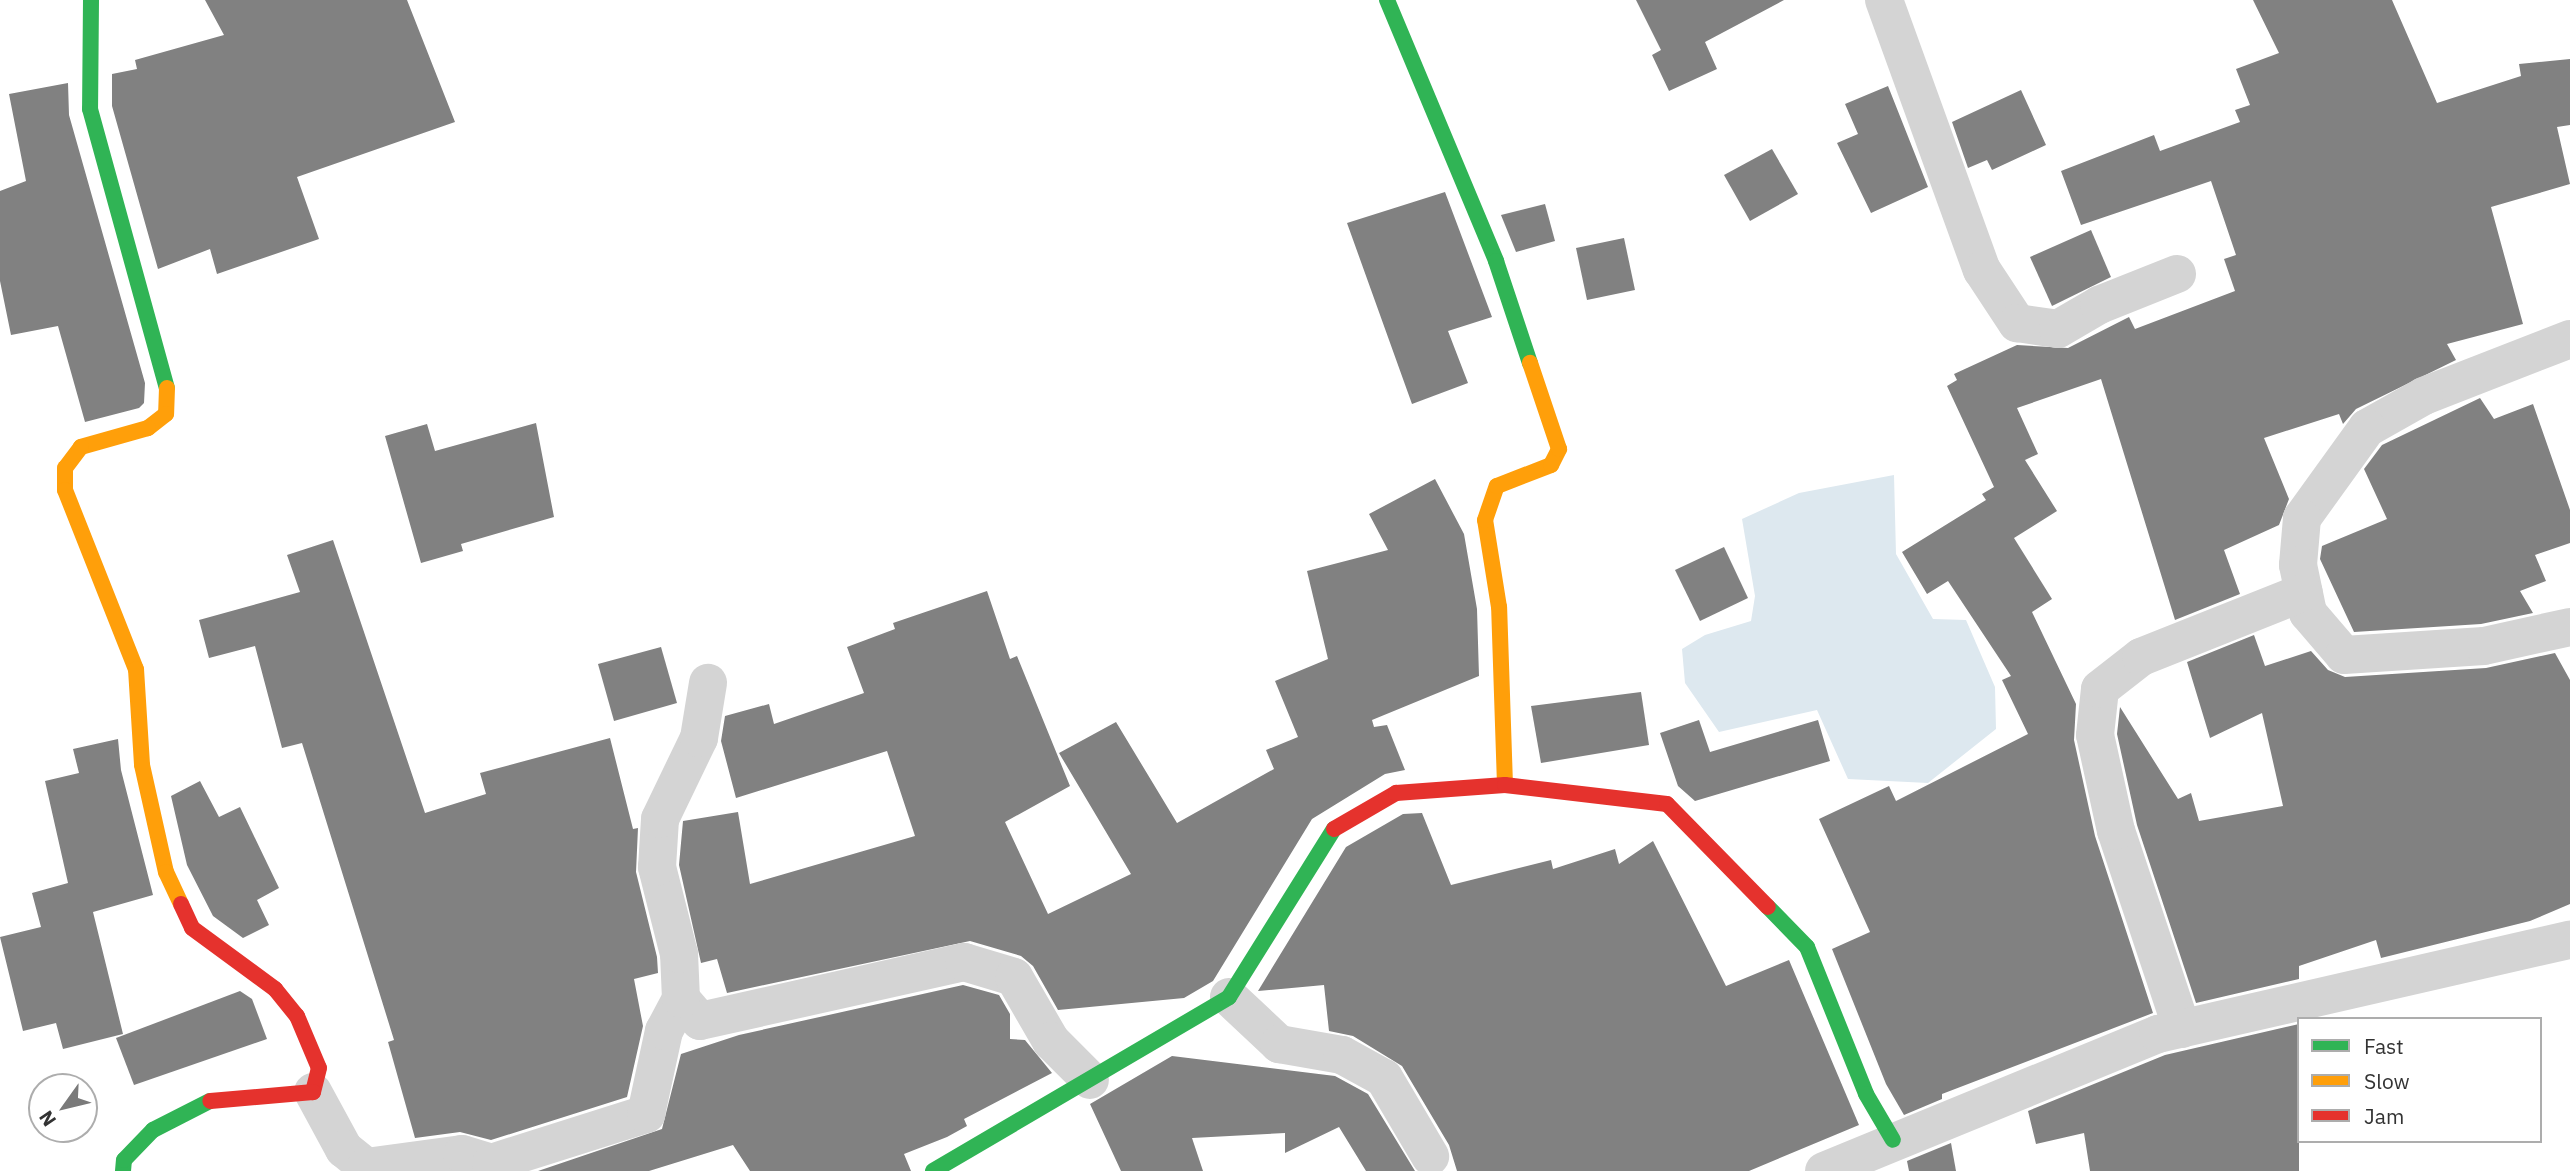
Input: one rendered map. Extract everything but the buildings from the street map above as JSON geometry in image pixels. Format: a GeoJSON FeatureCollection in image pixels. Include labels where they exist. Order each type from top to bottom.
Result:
{"type":"FeatureCollection","features":[{"type":"Feature","properties":{"kind":"street"},"geometry":{"type":"LineString","coordinates":[[91,0],[90,108],[167,379],[166,414],[148,428],[81,447],[65,468],[65,490],[136,669],[142,765],[166,873],[192,928],[275,989],[297,1016],[319,1068],[313,1092],[344,1149],[366,1167],[462,1154],[491,1163],[646,1114],[664,1031],[681,999],[678,954],[657,867],[660,819],[699,737],[708,683]]}},
{"type":"Feature","properties":{"kind":"street"},"geometry":{"type":"LineString","coordinates":[[1387,0],[1412,49],[1496,261],[1559,449],[1551,465],[1497,486],[1485,520],[1499,607],[1505,786]]}},
{"type":"Feature","properties":{"kind":"street"},"geometry":{"type":"LineString","coordinates":[[1884,0],[1982,270],[2017,323],[2058,329],[2099,305],[2177,274]]}},
{"type":"Feature","properties":{"kind":"street"},"geometry":{"type":"LineString","coordinates":[[2570,339],[2424,396],[2367,428],[2302,518],[2298,565],[2308,613],[2344,655],[2484,646],[2570,627]]}},
{"type":"Feature","properties":{"kind":"street"},"geometry":{"type":"LineString","coordinates":[[2182,1029],[2116,831],[2095,735],[2100,689],[2141,657],[2304,592]]}},
{"type":"Feature","properties":{"kind":"street"},"geometry":{"type":"LineString","coordinates":[[933,1171],[1229,997],[1330,831],[1396,793],[1505,786],[1667,804],[1807,947],[1866,1094],[1893,1140]]}},
{"type":"Feature","properties":{"kind":"street"},"geometry":{"type":"LineString","coordinates":[[1824,1171],[1893,1140],[2182,1029],[2570,940]]}},
{"type":"Feature","properties":{"kind":"street"},"geometry":{"type":"LineString","coordinates":[[681,999],[700,1021],[964,962],[1014,977],[1051,1041],[1090,1080]]}},
{"type":"Feature","properties":{"kind":"street"},"geometry":{"type":"LineString","coordinates":[[1229,997],[1279,1044],[1342,1055],[1384,1078],[1430,1156]]}},
{"type":"Feature","properties":{"kind":"street"},"geometry":{"type":"LineString","coordinates":[[123,1171],[124,1160],[153,1130],[219,1096],[313,1092]]}},
{"type":"Feature","properties":{"kind":"shaded area"},"geometry":{"type":"Polygon","coordinates":[[[1894,475],[1896,554],[1933,619],[1966,620],[1995,687],[1996,729],[1928,783],[1848,779],[1817,710],[1719,732],[1685,683],[1682,649],[1705,635],[1751,621],[1755,596],[1742,519],[1799,493],[1894,475]]]}},
{"type":"Feature","properties":{"kind":"traffic: fast"},"geometry":{"type":"LineString","coordinates":[[91,0],[90,109],[167,388]]}},
{"type":"Feature","properties":{"kind":"traffic: fast"},"geometry":{"type":"LineString","coordinates":[[1387,0],[1496,261],[1530,363]]}},
{"type":"Feature","properties":{"kind":"traffic: fast"},"geometry":{"type":"LineString","coordinates":[[933,1171],[1229,997],[1334,829]]}},
{"type":"Feature","properties":{"kind":"traffic: fast"},"geometry":{"type":"LineString","coordinates":[[1768,907],[1807,947],[1866,1094],[1893,1140]]}},
{"type":"Feature","properties":{"kind":"traffic: fast"},"geometry":{"type":"LineString","coordinates":[[123,1171],[124,1160],[153,1130],[210,1101]]}},
{"type":"Feature","properties":{"kind":"traffic: slow"},"geometry":{"type":"LineString","coordinates":[[1505,785],[1499,607],[1485,520],[1497,486],[1551,465],[1559,449],[1530,363]]}},
{"type":"Feature","properties":{"kind":"traffic: slow"},"geometry":{"type":"LineString","coordinates":[[167,388],[166,414],[148,428],[81,447],[65,468],[65,490],[136,669],[142,765],[166,872],[181,904]]}},
{"type":"Feature","properties":{"kind":"traffic: jam"},"geometry":{"type":"LineString","coordinates":[[1334,829],[1396,793],[1505,785],[1667,804],[1768,907]]}},
{"type":"Feature","properties":{"kind":"traffic: jam"},"geometry":{"type":"LineString","coordinates":[[181,904],[192,928],[275,989],[297,1016],[319,1068],[313,1092],[210,1101]]}}]}
